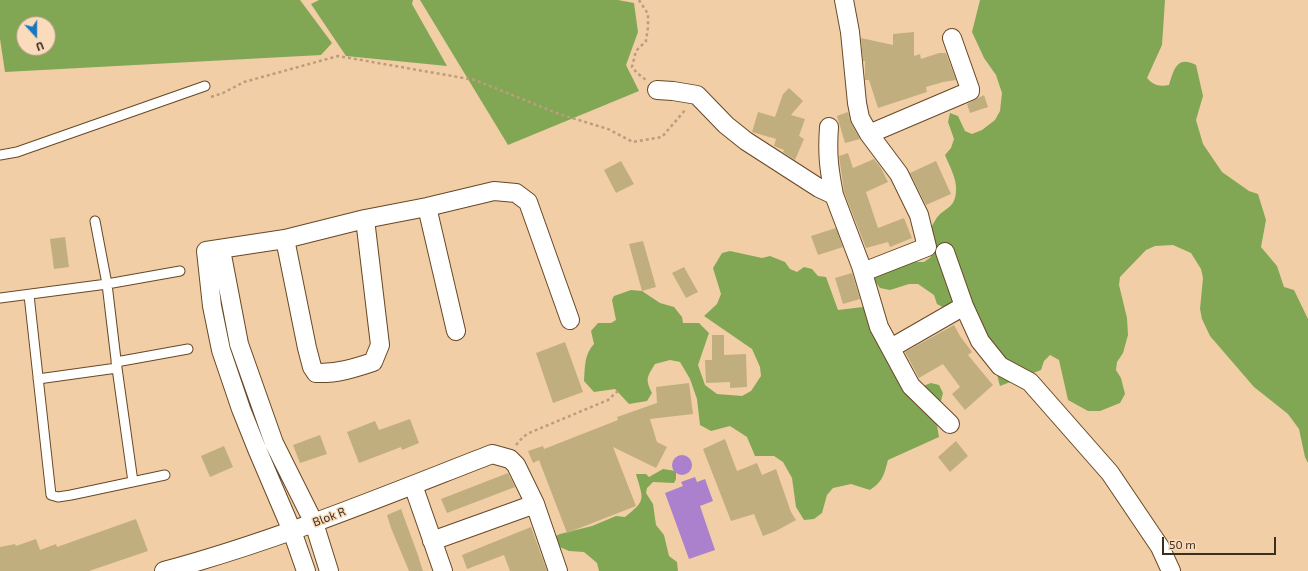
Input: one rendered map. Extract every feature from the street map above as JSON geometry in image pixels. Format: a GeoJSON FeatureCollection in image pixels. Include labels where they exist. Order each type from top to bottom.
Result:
{"type":"FeatureCollection","features":[{"type":"Feature","properties":{"kind":"street"},"geometry":{"type":"LineString","coordinates":[[844,0],[850,32],[857,103],[860,118],[869,134],[899,174],[919,215],[927,248],[863,272]]}},
{"type":"Feature","properties":{"kind":"street"},"geometry":{"type":"LineString","coordinates":[[869,134],[970,91],[952,38]]}},
{"type":"Feature","properties":{"kind":"street"},"geometry":{"type":"LineString","coordinates":[[657,90],[697,94],[726,125],[746,141],[819,188],[834,195]]}},
{"type":"Feature","properties":{"kind":"street"},"geometry":{"type":"LineString","coordinates":[[829,127],[827,148],[828,165],[834,195],[863,272],[879,327],[911,386],[950,424]]}},
{"type":"Feature","properties":{"kind":"street"},"geometry":{"type":"LineString","coordinates":[[306,571],[292,531],[256,449],[222,350],[212,306],[206,251],[221,250],[285,239],[365,218],[427,207],[494,191],[516,193],[528,202],[570,320]]}},
{"type":"Feature","properties":{"kind":"street"},"geometry":{"type":"LineString","coordinates":[[427,207],[456,331]]}},
{"type":"Feature","properties":{"kind":"street"},"geometry":{"type":"LineString","coordinates":[[285,239],[312,367],[316,373],[322,373],[358,367],[373,362],[380,345],[365,218]]}},
{"type":"Feature","properties":{"kind":"street"},"geometry":{"type":"LineString","coordinates":[[221,250],[239,344],[274,443],[314,523],[329,571]]}},
{"type":"Feature","properties":{"kind":"street"},"geometry":{"type":"LineString","coordinates":[[945,252],[964,306],[980,341],[1000,366],[1030,382],[1110,473],[1160,547],[1171,571]]}},
{"type":"Feature","properties":{"kind":"street"},"geometry":{"type":"LineString","coordinates":[[891,348],[964,306]]}},
{"type":"Feature","properties":{"kind":"street"},"geometry":{"type":"LineString","coordinates":[[241,409],[260,403]]}},
{"type":"Feature","properties":{"kind":"street","name":"Blok R"},"geometry":{"type":"LineString","coordinates":[[164,571],[192,567],[314,523],[492,454],[510,459]]}},
{"type":"Feature","properties":{"kind":"street"},"geometry":{"type":"LineString","coordinates":[[510,459],[516,465],[535,504],[558,571]]}},
{"type":"Feature","properties":{"kind":"street"},"geometry":{"type":"LineString","coordinates":[[413,485],[443,571]]}},
{"type":"Feature","properties":{"kind":"street"},"geometry":{"type":"LineString","coordinates":[[432,540],[535,504]]}},
{"type":"Feature","properties":{"kind":"lane"},"geometry":{"type":"LineString","coordinates":[[0,155],[17,152],[205,86]]}},
{"type":"Feature","properties":{"kind":"lane"},"geometry":{"type":"LineString","coordinates":[[95,221],[107,284],[116,365],[133,482]]}},
{"type":"Feature","properties":{"kind":"lane"},"geometry":{"type":"LineString","coordinates":[[0,298],[107,284],[180,271]]}},
{"type":"Feature","properties":{"kind":"lane"},"geometry":{"type":"LineString","coordinates":[[29,295],[51,495],[58,497],[71,495],[165,475]]}},
{"type":"Feature","properties":{"kind":"lane"},"geometry":{"type":"LineString","coordinates":[[38,379],[116,365],[188,349]]}},
{"type":"Feature","properties":{"kind":"path"},"geometry":{"type":"LineString","coordinates":[[639,0],[648,14],[648,27],[646,41],[636,50],[632,67],[637,74],[657,90]]}},
{"type":"Feature","properties":{"kind":"path"},"geometry":{"type":"LineString","coordinates":[[205,86],[209,97],[223,93],[244,82],[338,56],[475,80],[560,114],[608,129],[633,142],[662,136],[683,114],[697,94]]}},
{"type":"Feature","properties":{"kind":"path"},"geometry":{"type":"LineString","coordinates":[[510,459],[515,446],[522,437],[610,399],[619,390]]}},
{"type":"Feature","properties":{"kind":"green space"},"geometry":{"type":"Polygon","coordinates":[[[0,0],[300,0],[332,43],[321,55],[5,72],[0,39],[0,0]]]}},
{"type":"Feature","properties":{"kind":"green space"},"geometry":{"type":"Polygon","coordinates":[[[319,0],[413,0],[412,4],[447,66],[346,56],[311,4],[319,0]]]}},
{"type":"Feature","properties":{"kind":"green space"},"geometry":{"type":"Polygon","coordinates":[[[420,0],[618,0],[634,3],[638,32],[626,65],[639,91],[508,145],[420,0]]]}},
{"type":"Feature","properties":{"kind":"green space"},"geometry":{"type":"Polygon","coordinates":[[[980,0],[1165,0],[1162,45],[1147,78],[1156,85],[1169,85],[1177,65],[1184,62],[1190,62],[1196,65],[1203,96],[1196,120],[1203,144],[1222,172],[1249,191],[1258,194],[1266,220],[1261,247],[1277,266],[1284,287],[1294,290],[1308,319],[1308,463],[1305,457],[1299,429],[1288,414],[1254,387],[1210,336],[1202,319],[1200,309],[1203,278],[1201,269],[1191,253],[1173,245],[1155,246],[1146,250],[1120,277],[1119,285],[1127,318],[1128,335],[1123,353],[1117,362],[1116,370],[1121,378],[1125,394],[1120,403],[1100,411],[1088,411],[1068,400],[1059,360],[1050,355],[1044,361],[1041,370],[1000,386],[985,330],[937,304],[934,295],[918,284],[909,284],[890,290],[880,288],[874,280],[876,271],[907,262],[924,262],[931,257],[928,242],[929,233],[939,215],[952,205],[955,196],[955,181],[945,155],[951,148],[954,139],[948,122],[950,113],[958,116],[965,131],[972,134],[982,130],[995,120],[1000,111],[1002,93],[996,75],[984,58],[972,32],[980,0]]]}},
{"type":"Feature","properties":{"kind":"green space"},"geometry":{"type":"Polygon","coordinates":[[[730,251],[762,258],[770,256],[785,262],[790,269],[797,272],[804,267],[812,269],[818,276],[826,277],[838,310],[871,307],[889,333],[896,336],[915,389],[931,383],[939,385],[943,393],[936,420],[939,437],[888,460],[878,484],[870,490],[851,484],[833,488],[827,495],[822,513],[814,519],[804,520],[796,507],[792,478],[783,462],[774,456],[755,456],[747,437],[730,426],[711,431],[700,425],[697,399],[690,379],[680,362],[670,360],[655,364],[648,378],[648,384],[652,393],[647,401],[629,404],[615,389],[594,392],[584,381],[588,352],[594,344],[591,331],[598,323],[611,323],[616,320],[612,300],[614,296],[631,290],[642,291],[660,303],[674,307],[682,317],[683,323],[699,323],[709,333],[698,365],[705,385],[717,394],[742,396],[751,391],[761,376],[760,367],[752,349],[704,316],[717,304],[721,294],[713,268],[722,253],[730,251]]]}},
{"type":"Feature","properties":{"kind":"green space"},"geometry":{"type":"Polygon","coordinates":[[[663,469],[676,471],[676,479],[674,483],[653,482],[647,488],[646,493],[653,504],[656,525],[664,535],[669,556],[677,562],[678,571],[599,571],[597,563],[584,552],[569,551],[555,545],[556,536],[560,534],[592,526],[616,516],[625,517],[640,503],[641,494],[636,474],[646,474],[649,477],[663,469]]]}},
{"type":"Feature","properties":{"kind":"shaded area"},"geometry":{"type":"Polygon","coordinates":[[[678,455],[686,455],[692,461],[692,469],[686,475],[678,475],[672,469],[672,461],[678,455]]]}},
{"type":"Feature","properties":{"kind":"shaded area"},"geometry":{"type":"Polygon","coordinates":[[[695,477],[697,482],[705,479],[713,501],[700,506],[715,550],[689,559],[665,493],[683,486],[681,482],[695,477]]]}},
{"type":"Feature","properties":{"kind":"building"},"geometry":{"type":"Polygon","coordinates":[[[914,32],[914,56],[920,54],[921,59],[939,53],[946,53],[956,80],[926,87],[927,92],[878,108],[869,80],[865,80],[865,61],[863,61],[861,38],[893,45],[893,34],[914,32]]]}},
{"type":"Feature","properties":{"kind":"building"},"geometry":{"type":"Polygon","coordinates":[[[789,88],[803,101],[791,115],[805,119],[799,136],[804,139],[795,160],[783,152],[784,150],[774,146],[776,139],[752,132],[758,112],[775,117],[783,94],[789,88]]]}},
{"type":"Feature","properties":{"kind":"building"},"geometry":{"type":"Polygon","coordinates":[[[984,95],[988,107],[970,113],[967,104],[984,95]]]}},
{"type":"Feature","properties":{"kind":"building"},"geometry":{"type":"Polygon","coordinates":[[[848,112],[851,123],[860,139],[845,143],[837,116],[848,112]]]}},
{"type":"Feature","properties":{"kind":"building"},"geometry":{"type":"Polygon","coordinates":[[[848,153],[853,168],[874,159],[881,168],[888,182],[866,192],[878,228],[904,218],[912,238],[890,247],[888,242],[866,248],[844,192],[839,156],[848,153]]]}},
{"type":"Feature","properties":{"kind":"building"},"geometry":{"type":"Polygon","coordinates":[[[621,161],[634,184],[616,193],[604,170],[621,161]]]}},
{"type":"Feature","properties":{"kind":"building"},"geometry":{"type":"Polygon","coordinates":[[[936,161],[951,194],[926,205],[910,173],[936,161]]]}},
{"type":"Feature","properties":{"kind":"building"},"geometry":{"type":"Polygon","coordinates":[[[836,228],[843,247],[818,255],[811,236],[836,228]]]}},
{"type":"Feature","properties":{"kind":"building"},"geometry":{"type":"Polygon","coordinates":[[[65,237],[69,267],[54,269],[50,239],[65,237]]]}},
{"type":"Feature","properties":{"kind":"building"},"geometry":{"type":"Polygon","coordinates":[[[643,241],[656,287],[642,291],[629,244],[643,241]]]}},
{"type":"Feature","properties":{"kind":"building"},"geometry":{"type":"Polygon","coordinates":[[[684,267],[698,292],[686,298],[672,273],[684,267]]]}},
{"type":"Feature","properties":{"kind":"building"},"geometry":{"type":"Polygon","coordinates":[[[852,273],[860,299],[843,304],[835,278],[852,273]]]}},
{"type":"Feature","properties":{"kind":"building"},"geometry":{"type":"Polygon","coordinates":[[[954,325],[972,352],[968,355],[993,385],[965,410],[952,394],[960,387],[943,364],[919,378],[905,352],[954,325]]]}},
{"type":"Feature","properties":{"kind":"building"},"geometry":{"type":"Polygon","coordinates":[[[712,335],[724,335],[724,355],[746,354],[747,387],[730,388],[730,382],[706,383],[705,360],[712,360],[712,335]]]}},
{"type":"Feature","properties":{"kind":"building"},"geometry":{"type":"Polygon","coordinates":[[[565,342],[583,392],[553,403],[536,353],[565,342]]]}},
{"type":"Feature","properties":{"kind":"building"},"geometry":{"type":"Polygon","coordinates":[[[689,383],[693,414],[650,419],[657,442],[667,447],[656,468],[613,447],[636,506],[567,533],[539,460],[533,463],[528,451],[543,446],[544,449],[618,420],[617,417],[657,403],[656,387],[689,383]]]}},
{"type":"Feature","properties":{"kind":"building"},"geometry":{"type":"Polygon","coordinates":[[[410,419],[419,443],[402,450],[401,447],[359,463],[347,432],[375,421],[379,430],[410,419]]]}},
{"type":"Feature","properties":{"kind":"building"},"geometry":{"type":"Polygon","coordinates":[[[320,435],[327,454],[300,463],[293,445],[320,435]]]}},
{"type":"Feature","properties":{"kind":"building"},"geometry":{"type":"Polygon","coordinates":[[[725,439],[737,471],[757,463],[762,475],[776,469],[791,512],[796,520],[763,536],[754,514],[731,521],[703,449],[725,439]]]}},
{"type":"Feature","properties":{"kind":"building"},"geometry":{"type":"Polygon","coordinates":[[[956,441],[968,456],[950,472],[938,457],[956,441]]]}},
{"type":"Feature","properties":{"kind":"building"},"geometry":{"type":"Polygon","coordinates":[[[224,446],[233,467],[210,477],[201,456],[224,446]]]}},
{"type":"Feature","properties":{"kind":"building"},"geometry":{"type":"Polygon","coordinates":[[[508,473],[515,487],[447,513],[441,499],[508,473]]]}},
{"type":"Feature","properties":{"kind":"building"},"geometry":{"type":"Polygon","coordinates":[[[401,509],[423,571],[409,571],[391,528],[387,515],[401,509]]]}},
{"type":"Feature","properties":{"kind":"building"},"geometry":{"type":"Polygon","coordinates":[[[136,519],[148,551],[89,571],[0,571],[0,547],[15,544],[16,546],[36,539],[40,550],[56,544],[57,547],[136,519]]]}},
{"type":"Feature","properties":{"kind":"building"},"geometry":{"type":"Polygon","coordinates":[[[531,527],[547,571],[510,571],[504,555],[467,569],[462,555],[531,527]]]}}]}
